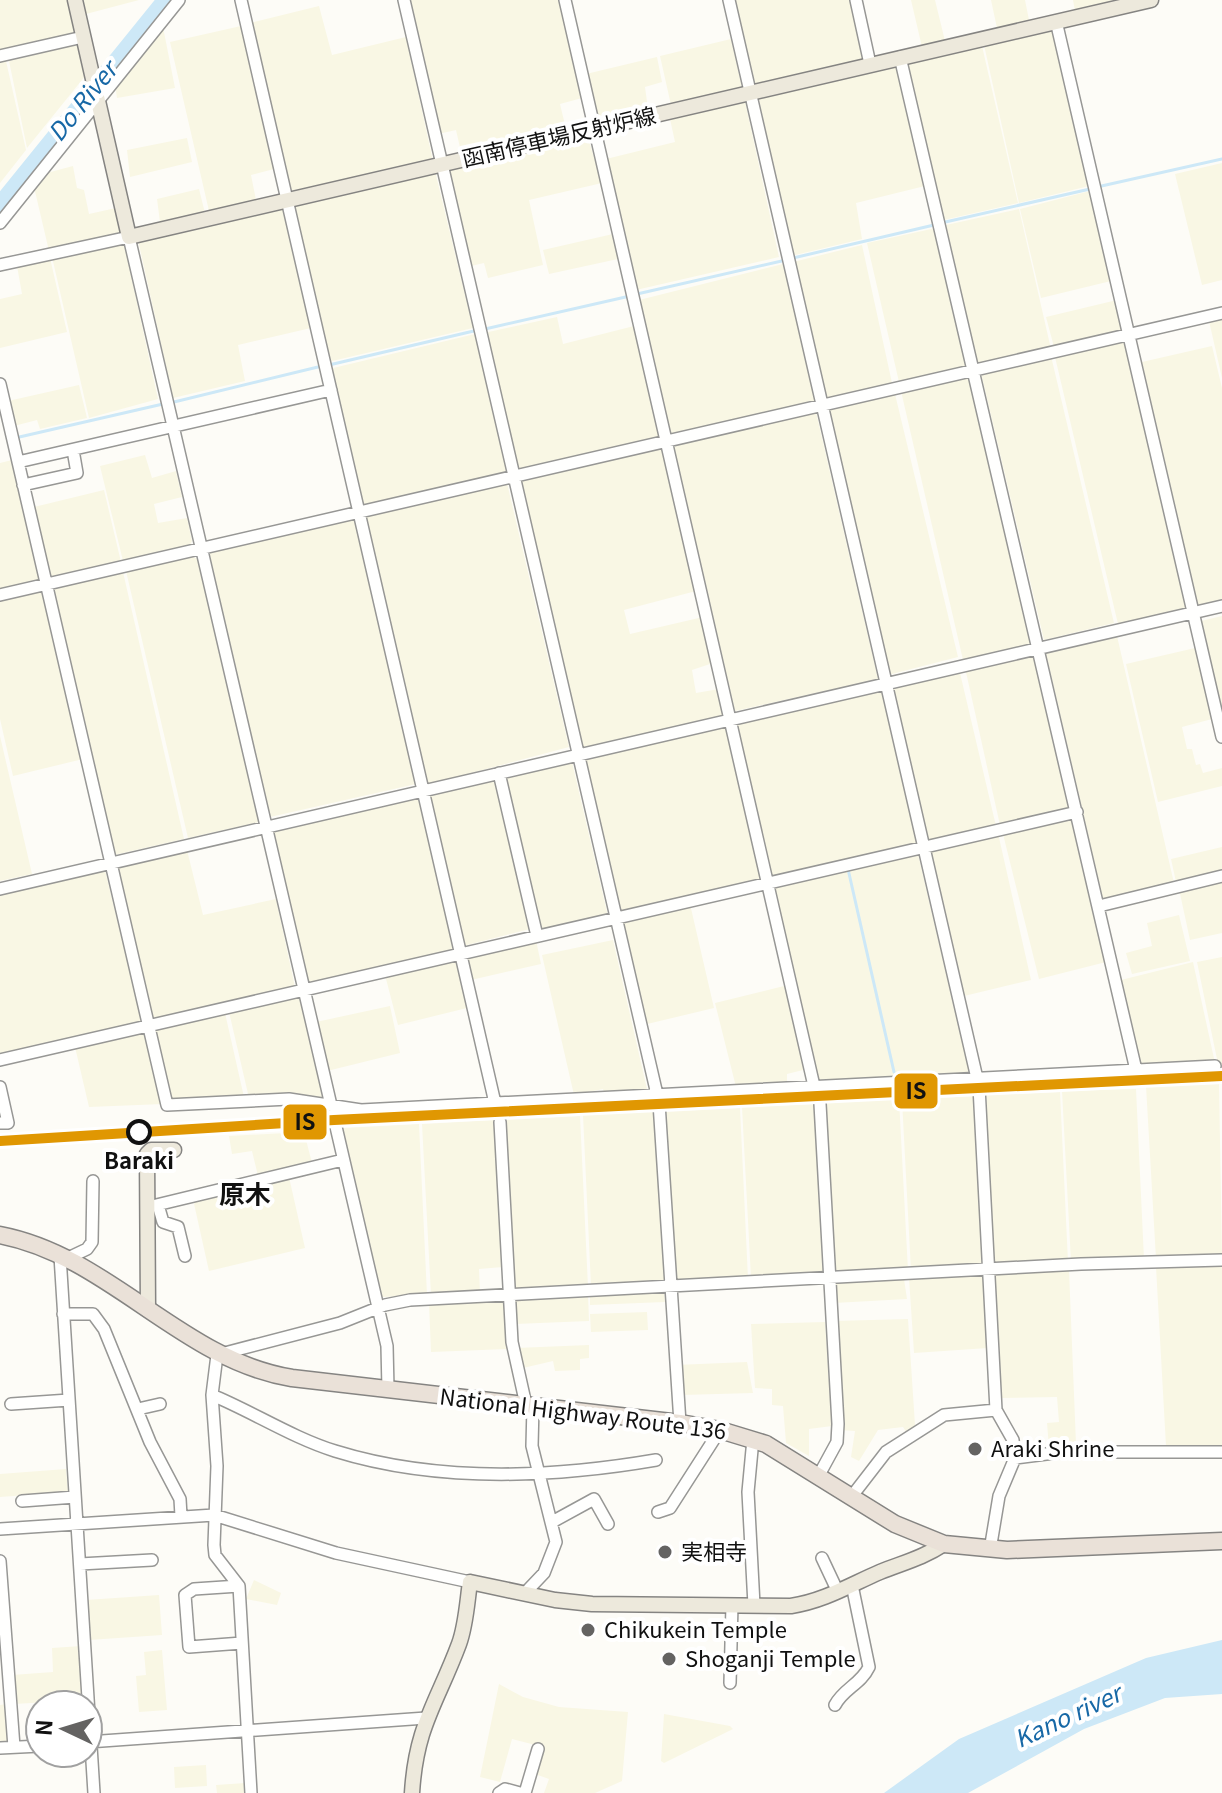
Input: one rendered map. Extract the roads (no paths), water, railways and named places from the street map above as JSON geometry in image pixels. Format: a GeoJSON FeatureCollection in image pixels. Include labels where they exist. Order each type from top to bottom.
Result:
{"type":"FeatureCollection","features":[{"type":"Feature","properties":{"kind":"highway","name":"National Highway Route 136"},"geometry":{"type":"LineString","coordinates":[[0,1235],[63,1258],[217,1355],[273,1375],[720,1430],[753,1439],[819,1475],[905,1529],[944,1544],[990,1550],[1222,1541]]}},
{"type":"Feature","properties":{"kind":"main road"},"geometry":{"type":"LineString","coordinates":[[75,0],[129,237]]}},
{"type":"Feature","properties":{"kind":"main road","name":"函南停車場反射炉線"},"geometry":{"type":"LineString","coordinates":[[129,237],[1151,0]]}},
{"type":"Feature","properties":{"kind":"main road"},"geometry":{"type":"LineString","coordinates":[[148,1310],[153,1206],[148,1152],[174,1150]]}},
{"type":"Feature","properties":{"kind":"main road"},"geometry":{"type":"LineString","coordinates":[[412,1793],[416,1749],[426,1718],[459,1644],[470,1582],[592,1604],[806,1604],[919,1559],[944,1544]]}},
{"type":"Feature","properties":{"kind":"street"},"geometry":{"type":"LineString","coordinates":[[0,223],[97,98],[179,0]]}},
{"type":"Feature","properties":{"kind":"street"},"geometry":{"type":"LineString","coordinates":[[241,0],[495,1103]]}},
{"type":"Feature","properties":{"kind":"street"},"geometry":{"type":"LineString","coordinates":[[404,0],[657,1095],[680,1423]]}},
{"type":"Feature","properties":{"kind":"street"},"geometry":{"type":"LineString","coordinates":[[565,0],[814,1086]]}},
{"type":"Feature","properties":{"kind":"street"},"geometry":{"type":"LineString","coordinates":[[729,0],[977,1078],[996,1410],[1013,1440],[1015,1458],[999,1496],[990,1550]]}},
{"type":"Feature","properties":{"kind":"street"},"geometry":{"type":"LineString","coordinates":[[856,0],[870,64]]}},
{"type":"Feature","properties":{"kind":"street"},"geometry":{"type":"LineString","coordinates":[[1056,21],[1222,737]]}},
{"type":"Feature","properties":{"kind":"street"},"geometry":{"type":"LineString","coordinates":[[0,56],[83,37]]}},
{"type":"Feature","properties":{"kind":"street"},"geometry":{"type":"LineString","coordinates":[[900,57],[1136,1070]]}},
{"type":"Feature","properties":{"kind":"street"},"geometry":{"type":"LineString","coordinates":[[0,265],[129,237],[388,1354],[388,1389]]}},
{"type":"Feature","properties":{"kind":"street"},"geometry":{"type":"LineString","coordinates":[[0,595],[1222,313]]}},
{"type":"Feature","properties":{"kind":"street"},"geometry":{"type":"LineString","coordinates":[[0,384],[167,1105],[289,1099],[361,1110],[1215,1066]]}},
{"type":"Feature","properties":{"kind":"street"},"geometry":{"type":"LineString","coordinates":[[18,462],[331,390]]}},
{"type":"Feature","properties":{"kind":"street"},"geometry":{"type":"LineString","coordinates":[[23,485],[77,473],[73,450]]}},
{"type":"Feature","properties":{"kind":"street"},"geometry":{"type":"LineString","coordinates":[[0,889],[1222,606]]}},
{"type":"Feature","properties":{"kind":"street"},"geometry":{"type":"LineString","coordinates":[[499,773],[537,936]]}},
{"type":"Feature","properties":{"kind":"street"},"geometry":{"type":"LineString","coordinates":[[0,1060],[1077,812]]}},
{"type":"Feature","properties":{"kind":"street"},"geometry":{"type":"LineString","coordinates":[[1099,906],[1222,876]]}},
{"type":"Feature","properties":{"kind":"street"},"geometry":{"type":"LineString","coordinates":[[0,1087],[8,1123],[0,1123]]}},
{"type":"Feature","properties":{"kind":"street"},"geometry":{"type":"LineString","coordinates":[[819,1475],[838,1435],[820,1104]]}},
{"type":"Feature","properties":{"kind":"street"},"geometry":{"type":"LineString","coordinates":[[500,1122],[512,1342],[530,1406],[530,1435],[556,1544],[544,1573],[525,1593]]}},
{"type":"Feature","properties":{"kind":"street"},"geometry":{"type":"LineString","coordinates":[[185,1256],[178,1227],[163,1222],[153,1206],[343,1160]]}},
{"type":"Feature","properties":{"kind":"street"},"geometry":{"type":"LineString","coordinates":[[87,1689],[63,1314],[63,1258],[90,1246],[93,1181]]}},
{"type":"Feature","properties":{"kind":"street"},"geometry":{"type":"LineString","coordinates":[[251,1793],[239,1586],[215,1555],[217,1466],[212,1395],[217,1355],[340,1323],[410,1300],[1222,1260]]}},
{"type":"Feature","properties":{"kind":"street"},"geometry":{"type":"LineString","coordinates":[[63,1314],[87,1312],[96,1318],[180,1499],[181,1516]]}},
{"type":"Feature","properties":{"kind":"street"},"geometry":{"type":"LineString","coordinates":[[212,1395],[342,1453],[469,1476],[656,1460]]}},
{"type":"Feature","properties":{"kind":"street"},"geometry":{"type":"LineString","coordinates":[[11,1404],[69,1400]]}},
{"type":"Feature","properties":{"kind":"street"},"geometry":{"type":"LineString","coordinates":[[138,1409],[160,1405]]}},
{"type":"Feature","properties":{"kind":"street"},"geometry":{"type":"LineString","coordinates":[[852,1496],[882,1455],[944,1415],[996,1410]]}},
{"type":"Feature","properties":{"kind":"street"},"geometry":{"type":"LineString","coordinates":[[658,1512],[670,1508],[720,1430]]}},
{"type":"Feature","properties":{"kind":"street"},"geometry":{"type":"LineString","coordinates":[[753,1439],[748,1492],[754,1605]]}},
{"type":"Feature","properties":{"kind":"street"},"geometry":{"type":"LineString","coordinates":[[1015,1458],[1062,1452],[1222,1452]]}},
{"type":"Feature","properties":{"kind":"street"},"geometry":{"type":"LineString","coordinates":[[22,1501],[75,1497]]}},
{"type":"Feature","properties":{"kind":"street"},"geometry":{"type":"LineString","coordinates":[[552,1522],[594,1499],[608,1524]]}},
{"type":"Feature","properties":{"kind":"street"},"geometry":{"type":"LineString","coordinates":[[0,1529],[214,1515],[336,1553],[470,1582]]}},
{"type":"Feature","properties":{"kind":"street"},"geometry":{"type":"LineString","coordinates":[[822,1558],[838,1592]]}},
{"type":"Feature","properties":{"kind":"street"},"geometry":{"type":"LineString","coordinates":[[80,1564],[152,1560]]}},
{"type":"Feature","properties":{"kind":"street"},"geometry":{"type":"LineString","coordinates":[[0,1561],[14,1747]]}},
{"type":"Feature","properties":{"kind":"street"},"geometry":{"type":"LineString","coordinates":[[835,1705],[843,1693],[864,1678],[869,1667],[852,1585]]}},
{"type":"Feature","properties":{"kind":"street"},"geometry":{"type":"LineString","coordinates":[[239,1586],[194,1589],[185,1595],[189,1647],[242,1643]]}},
{"type":"Feature","properties":{"kind":"street"},"geometry":{"type":"LineString","coordinates":[[730,1683],[732,1605]]}},
{"type":"Feature","properties":{"kind":"street"},"geometry":{"type":"LineString","coordinates":[[104,1741],[426,1718]]}},
{"type":"Feature","properties":{"kind":"street"},"geometry":{"type":"LineString","coordinates":[[0,1748],[24,1747]]}},
{"type":"Feature","properties":{"kind":"street"},"geometry":{"type":"LineString","coordinates":[[499,1793],[505,1789],[523,1793],[538,1749]]}},
{"type":"Feature","properties":{"kind":"street"},"geometry":{"type":"LineString","coordinates":[[92,1769],[94,1793]]}},
{"type":"Feature","properties":{"kind":"water","name":"Kano river"},"geometry":{"type":"Polygon","coordinates":[[[1222,1640],[1222,1694],[1165,1698],[1084,1729],[968,1793],[884,1793],[959,1739],[1146,1658],[1222,1640]]]}},
{"type":"Feature","properties":{"kind":"waterway","name":"Do River"},"geometry":{"type":"LineString","coordinates":[[0,204],[165,0]]}},
{"type":"Feature","properties":{"kind":"waterway"},"geometry":{"type":"LineString","coordinates":[[1097,187],[1222,159]]}},
{"type":"Feature","properties":{"kind":"waterway"},"geometry":{"type":"LineString","coordinates":[[941,223],[1090,189]]}},
{"type":"Feature","properties":{"kind":"waterway"},"geometry":{"type":"LineString","coordinates":[[793,258],[934,225]]}},
{"type":"Feature","properties":{"kind":"waterway"},"geometry":{"type":"LineString","coordinates":[[637,294],[786,260]]}},
{"type":"Feature","properties":{"kind":"waterway"},"geometry":{"type":"LineString","coordinates":[[485,329],[630,296]]}},
{"type":"Feature","properties":{"kind":"waterway"},"geometry":{"type":"LineString","coordinates":[[329,365],[478,330]]}},
{"type":"Feature","properties":{"kind":"waterway"},"geometry":{"type":"LineString","coordinates":[[174,402],[322,366]]}},
{"type":"Feature","properties":{"kind":"waterway"},"geometry":{"type":"LineString","coordinates":[[15,438],[163,404]]}},
{"type":"Feature","properties":{"kind":"waterway"},"geometry":{"type":"LineString","coordinates":[[848,869],[894,1072]]}},
{"type":"Feature","properties":{"kind":"place","name":"Baraki"},"geometry":{"type":"Point","coordinates":[139,1132]}},
{"type":"Feature","properties":{"kind":"place","name":"Araki Shrine"},"geometry":{"type":"Point","coordinates":[975,1449]}},
{"type":"Feature","properties":{"kind":"place","name":"実相寺"},"geometry":{"type":"Point","coordinates":[665,1552]}},
{"type":"Feature","properties":{"kind":"place","name":"Chikukein Temple"},"geometry":{"type":"Point","coordinates":[588,1630]}},
{"type":"Feature","properties":{"kind":"place","name":"Shoganji Temple"},"geometry":{"type":"Point","coordinates":[669,1659]}},
{"type":"Feature","properties":{"kind":"district","name":"原木"},"geometry":{"type":"Point","coordinates":[245,1195]}}]}
